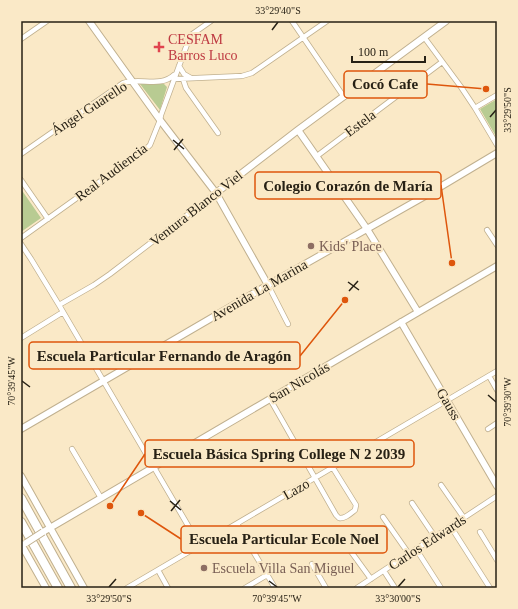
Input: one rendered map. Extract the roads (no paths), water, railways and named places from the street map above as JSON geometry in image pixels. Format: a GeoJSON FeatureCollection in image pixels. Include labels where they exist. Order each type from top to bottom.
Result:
{"type":"FeatureCollection","features":[{"type":"Feature","properties":{"kind":"highway"},"geometry":{"type":"LineString","coordinates":[[21,498],[71,588]]}},
{"type":"Feature","properties":{"kind":"highway"},"geometry":{"type":"LineString","coordinates":[[21,522],[58,588]]}},
{"type":"Feature","properties":{"kind":"street"},"geometry":{"type":"LineString","coordinates":[[21,39],[47,21]]}},
{"type":"Feature","properties":{"kind":"street"},"geometry":{"type":"LineString","coordinates":[[89,21],[160,120],[216,193],[268,284],[288,324]]}},
{"type":"Feature","properties":{"kind":"street"},"geometry":{"type":"LineString","coordinates":[[211,21],[190,37],[174,79],[242,76],[252,74],[327,21]]}},
{"type":"Feature","properties":{"kind":"street"},"geometry":{"type":"LineString","coordinates":[[292,21],[344,96]]}},
{"type":"Feature","properties":{"kind":"street","name":"Ventura Blanco Viel"},"geometry":{"type":"LineString","coordinates":[[59,305],[110,274],[298,130],[446,21]]}},
{"type":"Feature","properties":{"kind":"street"},"geometry":{"type":"LineString","coordinates":[[424,37],[475,108],[497,144]]}},
{"type":"Feature","properties":{"kind":"street","name":"Estela"},"geometry":{"type":"LineString","coordinates":[[317,156],[442,62]]}},
{"type":"Feature","properties":{"kind":"street"},"geometry":{"type":"LineString","coordinates":[[179,66],[184,74],[192,78]]}},
{"type":"Feature","properties":{"kind":"street"},"geometry":{"type":"LineString","coordinates":[[163,81],[170,78],[176,72]]}},
{"type":"Feature","properties":{"kind":"street","name":"Real Audiencia"},"geometry":{"type":"LineString","coordinates":[[21,238],[150,145],[174,79]]}},
{"type":"Feature","properties":{"kind":"street"},"geometry":{"type":"LineString","coordinates":[[184,79],[186,88],[218,133]]}},
{"type":"Feature","properties":{"kind":"street","name":"Ángel Guarello"},"geometry":{"type":"LineString","coordinates":[[21,154],[120,84],[132,81],[163,81]]}},
{"type":"Feature","properties":{"kind":"street"},"geometry":{"type":"LineString","coordinates":[[163,81],[167,83],[170,89]]}},
{"type":"Feature","properties":{"kind":"street"},"geometry":{"type":"LineString","coordinates":[[475,108],[497,95]]}},
{"type":"Feature","properties":{"kind":"street"},"geometry":{"type":"LineString","coordinates":[[298,130],[367,229],[418,312]]}},
{"type":"Feature","properties":{"kind":"street","name":"Avenida La Marina"},"geometry":{"type":"LineString","coordinates":[[21,429],[268,284],[367,229],[497,153]]}},
{"type":"Feature","properties":{"kind":"street"},"geometry":{"type":"LineString","coordinates":[[21,180],[48,219]]}},
{"type":"Feature","properties":{"kind":"street"},"geometry":{"type":"LineString","coordinates":[[488,230],[497,245]]}},
{"type":"Feature","properties":{"kind":"street"},"geometry":{"type":"LineString","coordinates":[[21,244],[59,305],[200,546]]}},
{"type":"Feature","properties":{"kind":"street","name":"San Nicolás"},"geometry":{"type":"LineString","coordinates":[[22,545],[497,266]]}},
{"type":"Feature","properties":{"kind":"street"},"geometry":{"type":"LineString","coordinates":[[21,338],[63,312]]}},
{"type":"Feature","properties":{"kind":"street","name":"Gauss"},"geometry":{"type":"LineString","coordinates":[[401,322],[497,486]]}},
{"type":"Feature","properties":{"kind":"street","name":"Lazo"},"geometry":{"type":"LineString","coordinates":[[127,588],[135,586],[158,570],[497,371]]}},
{"type":"Feature","properties":{"kind":"street"},"geometry":{"type":"LineString","coordinates":[[489,376],[497,390]]}},
{"type":"Feature","properties":{"kind":"street"},"geometry":{"type":"LineString","coordinates":[[270,399],[336,516],[339,518],[344,518],[356,510],[356,505],[333,468]]}},
{"type":"Feature","properties":{"kind":"street"},"geometry":{"type":"LineString","coordinates":[[488,429],[497,423]]}},
{"type":"Feature","properties":{"kind":"street"},"geometry":{"type":"LineString","coordinates":[[72,449],[101,498]]}},
{"type":"Feature","properties":{"kind":"street"},"geometry":{"type":"LineString","coordinates":[[21,476],[84,588]]}},
{"type":"Feature","properties":{"kind":"street"},"geometry":{"type":"LineString","coordinates":[[441,485],[464,518]]}},
{"type":"Feature","properties":{"kind":"street","name":"Carlos Edwards"},"geometry":{"type":"LineString","coordinates":[[357,588],[497,496]]}},
{"type":"Feature","properties":{"kind":"street"},"geometry":{"type":"LineString","coordinates":[[412,503],[435,537]]}},
{"type":"Feature","properties":{"kind":"street"},"geometry":{"type":"LineString","coordinates":[[383,517],[409,554]]}},
{"type":"Feature","properties":{"kind":"street"},"geometry":{"type":"LineString","coordinates":[[237,524],[275,588]]}},
{"type":"Feature","properties":{"kind":"street"},"geometry":{"type":"LineString","coordinates":[[451,527],[490,588]]}},
{"type":"Feature","properties":{"kind":"street"},"geometry":{"type":"LineString","coordinates":[[480,532],[497,560]]}},
{"type":"Feature","properties":{"kind":"street"},"geometry":{"type":"LineString","coordinates":[[344,542],[371,579]]}},
{"type":"Feature","properties":{"kind":"street"},"geometry":{"type":"LineString","coordinates":[[22,545],[46,588]]}},
{"type":"Feature","properties":{"kind":"street"},"geometry":{"type":"LineString","coordinates":[[416,549],[441,588]]}},
{"type":"Feature","properties":{"kind":"street"},"geometry":{"type":"LineString","coordinates":[[312,564],[326,588]]}},
{"type":"Feature","properties":{"kind":"street"},"geometry":{"type":"LineString","coordinates":[[158,570],[168,588]]}},
{"type":"Feature","properties":{"kind":"street"},"geometry":{"type":"LineString","coordinates":[[384,570],[395,588]]}},
{"type":"Feature","properties":{"kind":"street"},"geometry":{"type":"LineString","coordinates":[[245,588],[267,575]]}},
{"type":"Feature","properties":{"kind":"place","name":"CESFAM Barros Luco"},"geometry":{"type":"Point","coordinates":[159,47]}},
{"type":"Feature","properties":{"kind":"place","name":"Cocó Cafe"},"geometry":{"type":"Point","coordinates":[486,89]}},
{"type":"Feature","properties":{"kind":"place","name":"Kids' Place"},"geometry":{"type":"Point","coordinates":[311,246]}},
{"type":"Feature","properties":{"kind":"place","name":"Colegio Corazón de María"},"geometry":{"type":"Point","coordinates":[452,263]}},
{"type":"Feature","properties":{"kind":"place","name":"Escuela Particular Fernando de Aragón"},"geometry":{"type":"Point","coordinates":[345,300]}},
{"type":"Feature","properties":{"kind":"place","name":"Escuela Básica Spring College N 2 2039"},"geometry":{"type":"Point","coordinates":[110,506]}},
{"type":"Feature","properties":{"kind":"place","name":"Escuela Particular Ecole Noel"},"geometry":{"type":"Point","coordinates":[141,513]}},
{"type":"Feature","properties":{"kind":"place","name":"Escuela Villa San Miguel"},"geometry":{"type":"Point","coordinates":[204,568]}}]}
